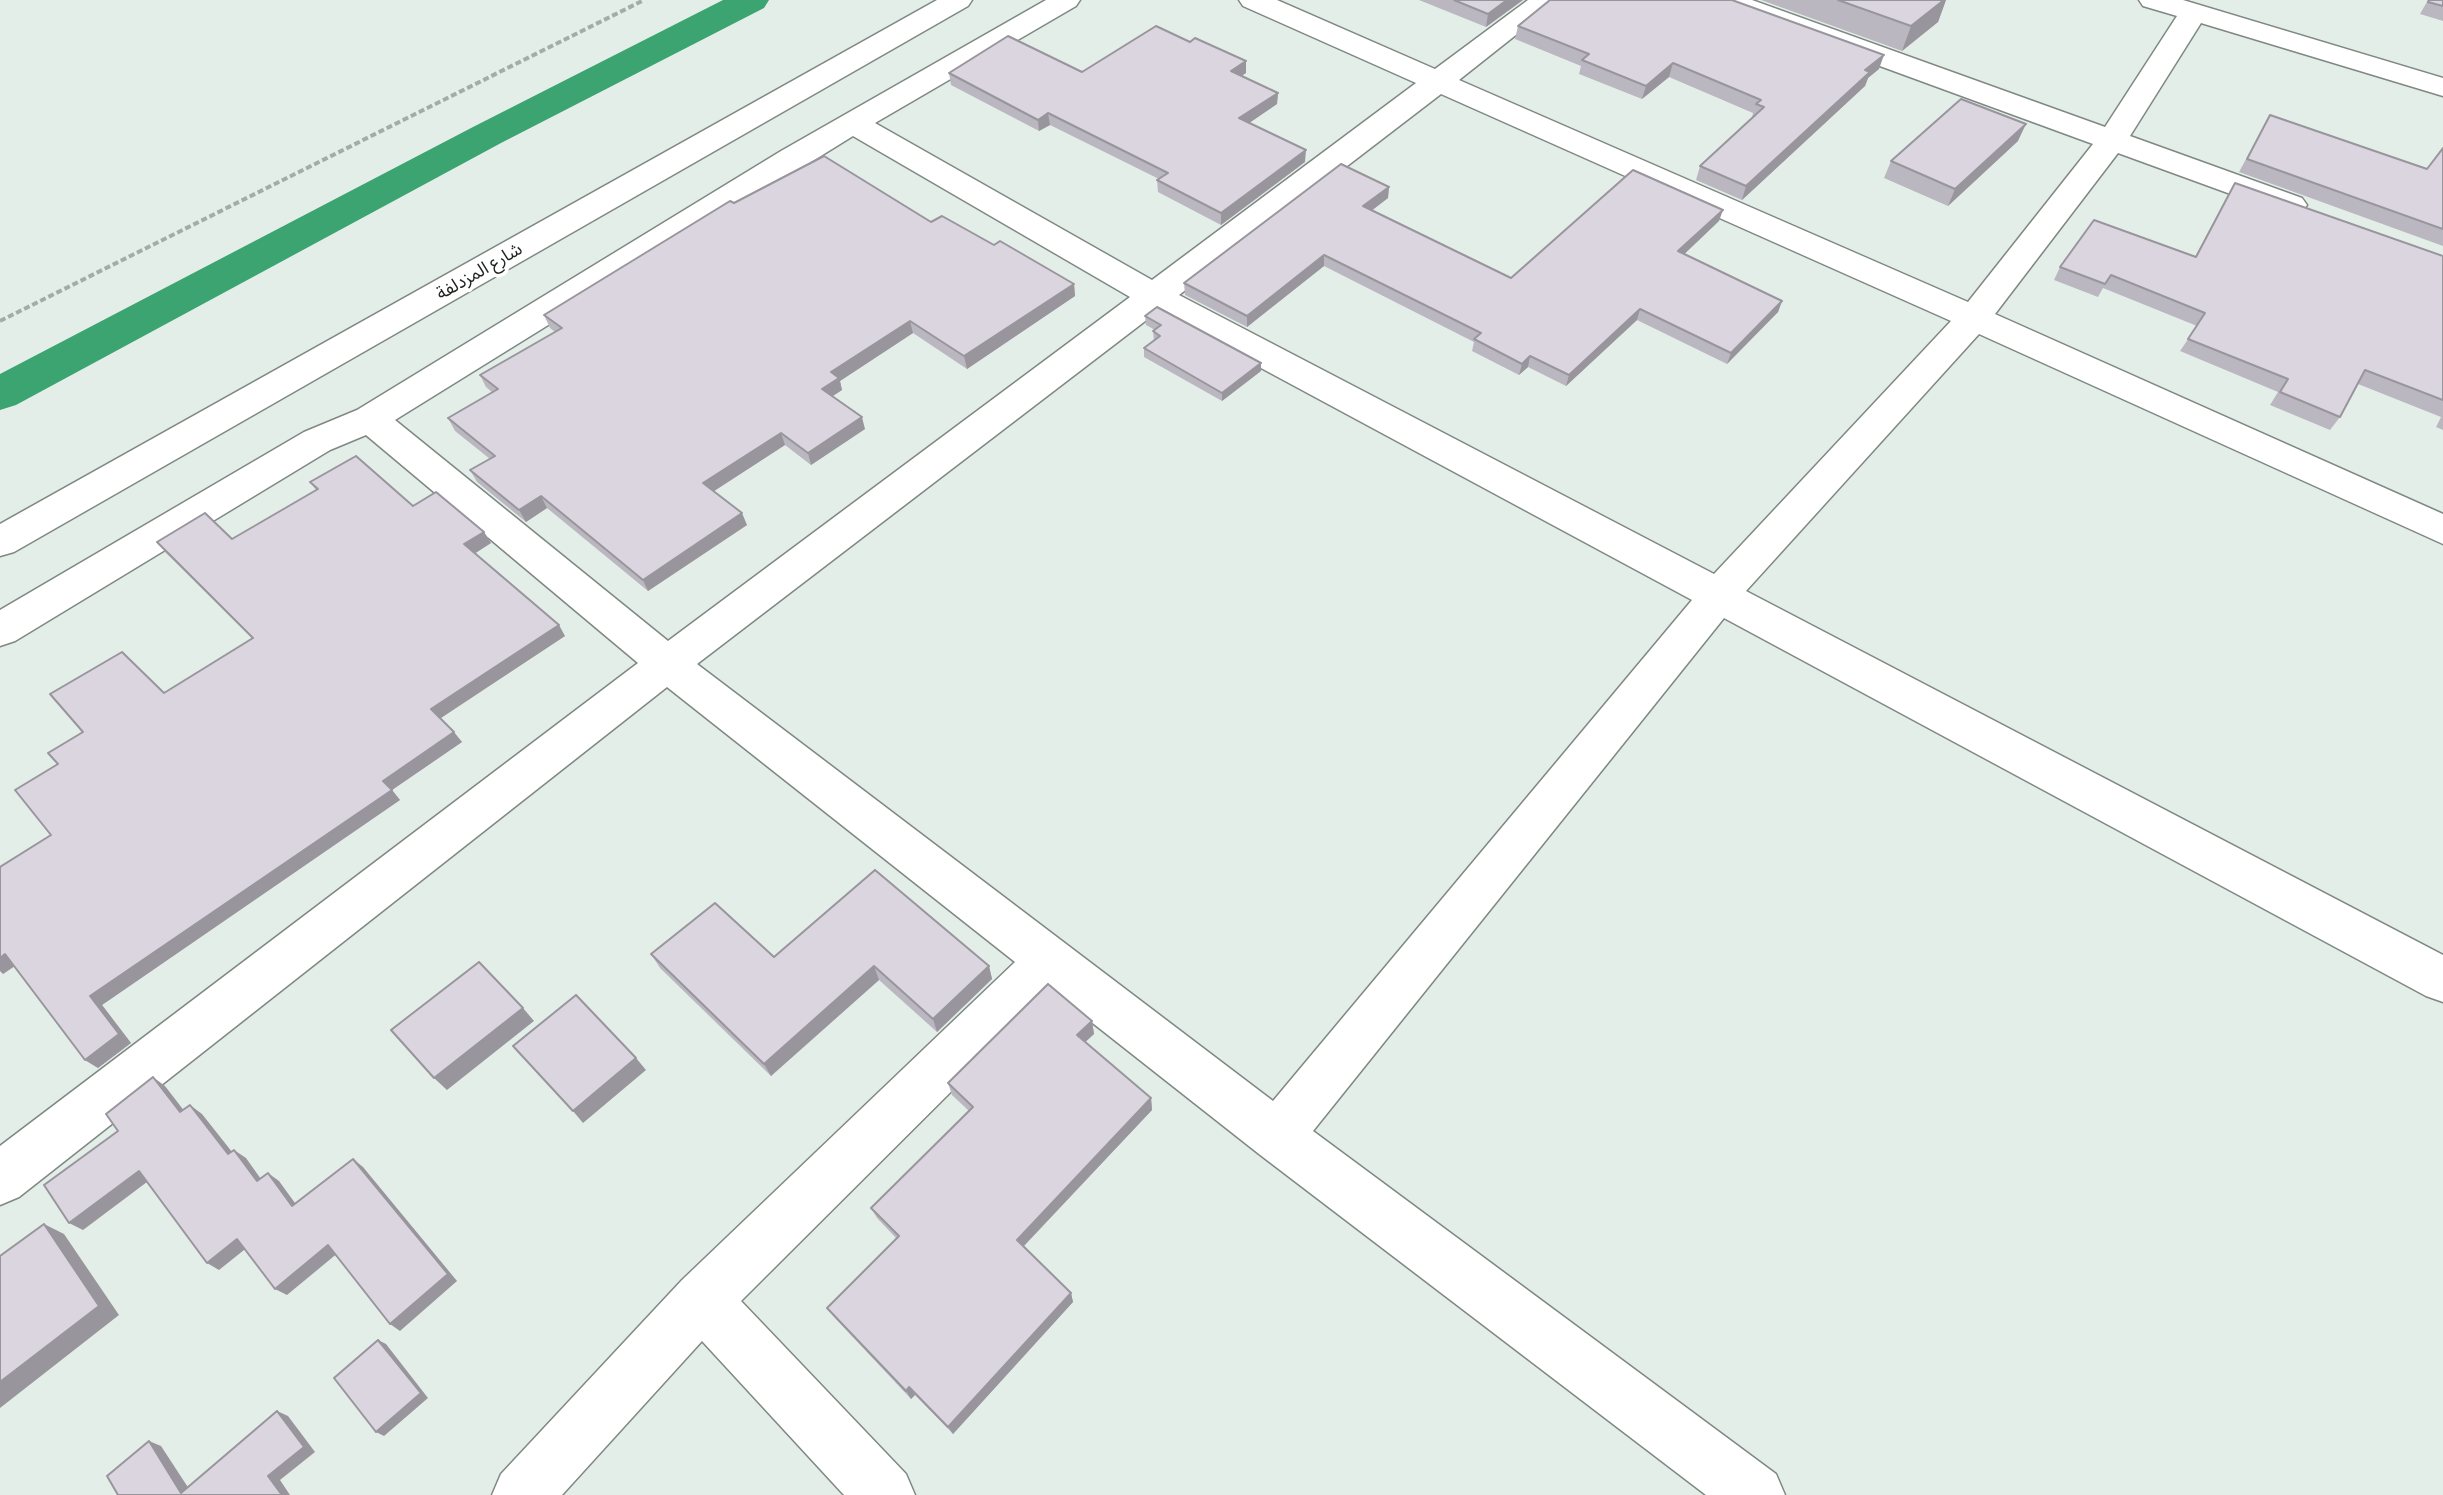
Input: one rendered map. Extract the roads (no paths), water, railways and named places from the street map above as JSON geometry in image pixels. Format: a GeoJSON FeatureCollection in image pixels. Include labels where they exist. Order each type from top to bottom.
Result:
{"type":"FeatureCollection","features":[{"type":"Feature","properties":{"kind":"street","name":"شارع المزدلفة"},"geometry":{"type":"LineString","coordinates":[[0,542],[958,0]]}},
{"type":"Feature","properties":{"kind":"street"},"geometry":{"type":"LineString","coordinates":[[0,630],[317,441],[370,419],[852,122],[1066,0]]}},
{"type":"Feature","properties":{"kind":"street"},"geometry":{"type":"LineString","coordinates":[[1253,0],[1974,318],[2443,530]]}},
{"type":"Feature","properties":{"kind":"street"},"geometry":{"type":"LineString","coordinates":[[0,1179],[667,664],[1546,0]]}},
{"type":"Feature","properties":{"kind":"street"},"geometry":{"type":"LineString","coordinates":[[1726,0],[2314,213]]}},
{"type":"Feature","properties":{"kind":"street"},"geometry":{"type":"LineString","coordinates":[[2153,0],[2443,87]]}},
{"type":"Feature","properties":{"kind":"street"},"geometry":{"type":"LineString","coordinates":[[1277,1136],[1720,594],[1974,318],[2113,139],[2194,12]]}},
{"type":"Feature","properties":{"kind":"street"},"geometry":{"type":"LineString","coordinates":[[852,122],[1156,297],[2443,980]]}},
{"type":"Feature","properties":{"kind":"street"},"geometry":{"type":"LineString","coordinates":[[370,419],[667,664],[1732,1487]]}},
{"type":"Feature","properties":{"kind":"street"},"geometry":{"type":"LineString","coordinates":[[522,1495],[702,1300],[1049,961]]}},
{"type":"Feature","properties":{"kind":"street"},"geometry":{"type":"LineString","coordinates":[[702,1300],[885,1495]]}},
{"type":"Feature","properties":{"kind":"waterway"},"geometry":{"type":"LineString","coordinates":[[0,394],[487,135],[751,0]]}}]}
